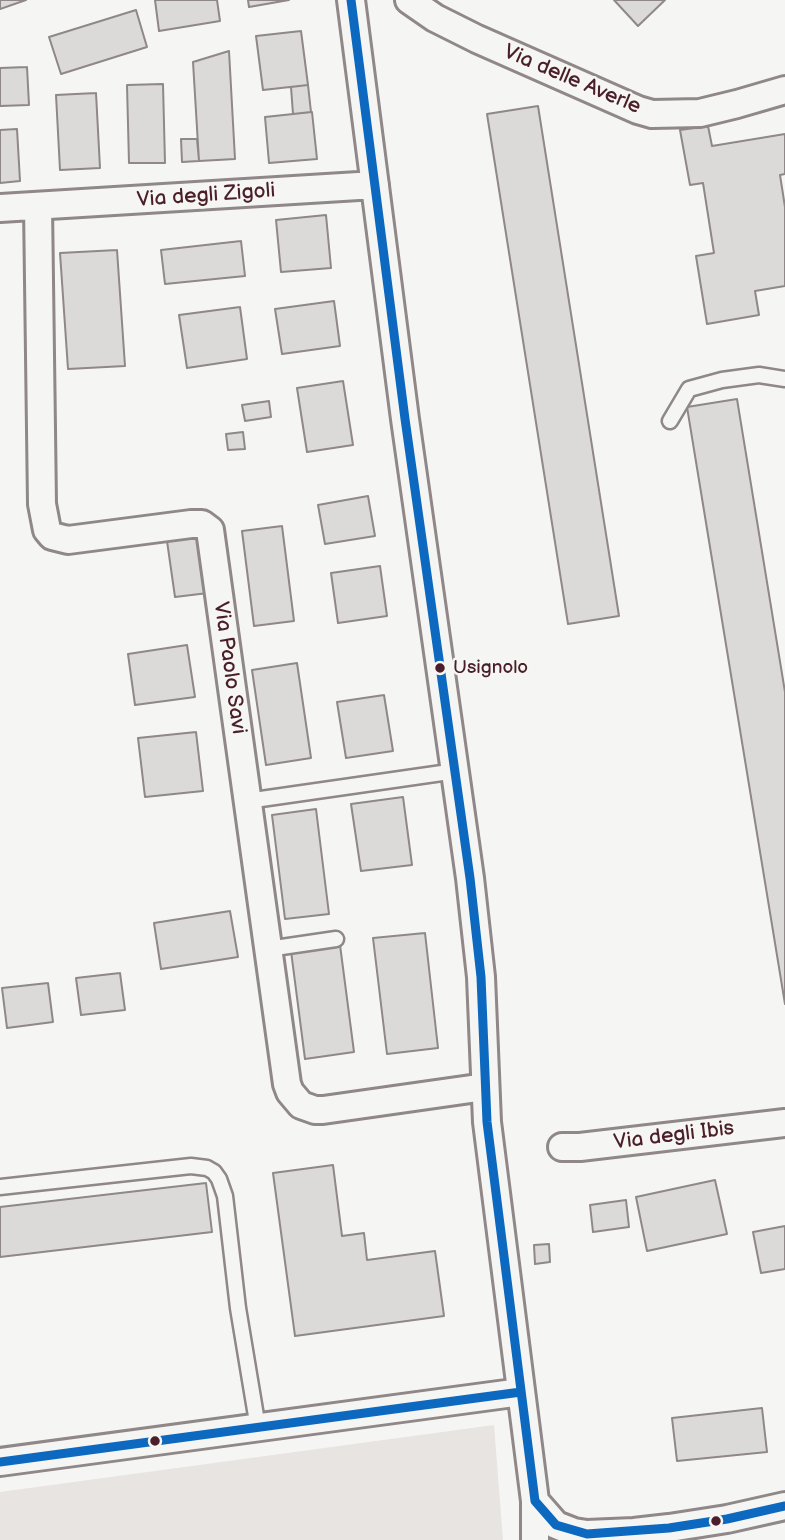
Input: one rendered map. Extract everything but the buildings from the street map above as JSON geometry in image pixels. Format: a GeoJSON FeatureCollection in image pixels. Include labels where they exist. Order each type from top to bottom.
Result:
{"type":"FeatureCollection","features":[{"type":"Feature","properties":{"kind":"street"},"geometry":{"type":"LineString","coordinates":[[351,0],[480,966],[485,1087],[535,1501],[535,1540]]}},
{"type":"Feature","properties":{"kind":"street","name":"Via delle Averle"},"geometry":{"type":"LineString","coordinates":[[409,0],[435,18],[477,39],[652,114],[700,113],[785,89]]}},
{"type":"Feature","properties":{"kind":"street","name":"Via degli Zigoli"},"geometry":{"type":"LineString","coordinates":[[0,208],[375,185]]}},
{"type":"Feature","properties":{"kind":"street","name":"Via Paolo Savi"},"geometry":{"type":"LineString","coordinates":[[38,206],[42,504],[47,530],[52,536],[68,540],[191,524],[202,524],[210,530],[286,1084],[294,1100],[301,1105],[323,1110],[485,1087]]}},
{"type":"Feature","properties":{"kind":"street","name":"Via degli Ibis"},"geometry":{"type":"LineString","coordinates":[[562,1147],[785,1123]]}},
{"type":"Feature","properties":{"kind":"street"},"geometry":{"type":"LineString","coordinates":[[4,1457],[258,1428],[521,1392]]}},
{"type":"Feature","properties":{"kind":"street"},"geometry":{"type":"LineString","coordinates":[[535,1501],[556,1525],[568,1531],[587,1534],[669,1528],[785,1506]]}},
{"type":"Feature","properties":{"kind":"lane"},"geometry":{"type":"LineString","coordinates":[[670,421],[689,389],[722,380],[759,375],[785,379]]}},
{"type":"Feature","properties":{"kind":"lane"},"geometry":{"type":"LineString","coordinates":[[247,801],[456,771]]}},
{"type":"Feature","properties":{"kind":"lane"},"geometry":{"type":"LineString","coordinates":[[268,949],[335,939]]}},
{"type":"Feature","properties":{"kind":"lane"},"geometry":{"type":"LineString","coordinates":[[0,1187],[191,1166],[207,1168],[214,1172],[225,1196],[258,1428]]}},
{"type":"Feature","properties":{"kind":"shaded area"},"geometry":{"type":"Polygon","coordinates":[[[494,1425],[503,1540],[0,1540],[0,1492],[494,1425]]]}},
{"type":"Feature","properties":{"kind":"transit line"},"geometry":{"type":"LineString","coordinates":[[351,0],[405,419],[470,878],[481,977],[487,1122],[535,1501]]}},
{"type":"Feature","properties":{"kind":"transit line"},"geometry":{"type":"LineString","coordinates":[[0,1462],[521,1392]]}},
{"type":"Feature","properties":{"kind":"transit line"},"geometry":{"type":"LineString","coordinates":[[535,1501],[556,1525],[587,1534],[669,1528],[785,1506]]}},
{"type":"Feature","properties":{"kind":"place","name":"Usignolo"},"geometry":{"type":"Point","coordinates":[440,668]}}]}
